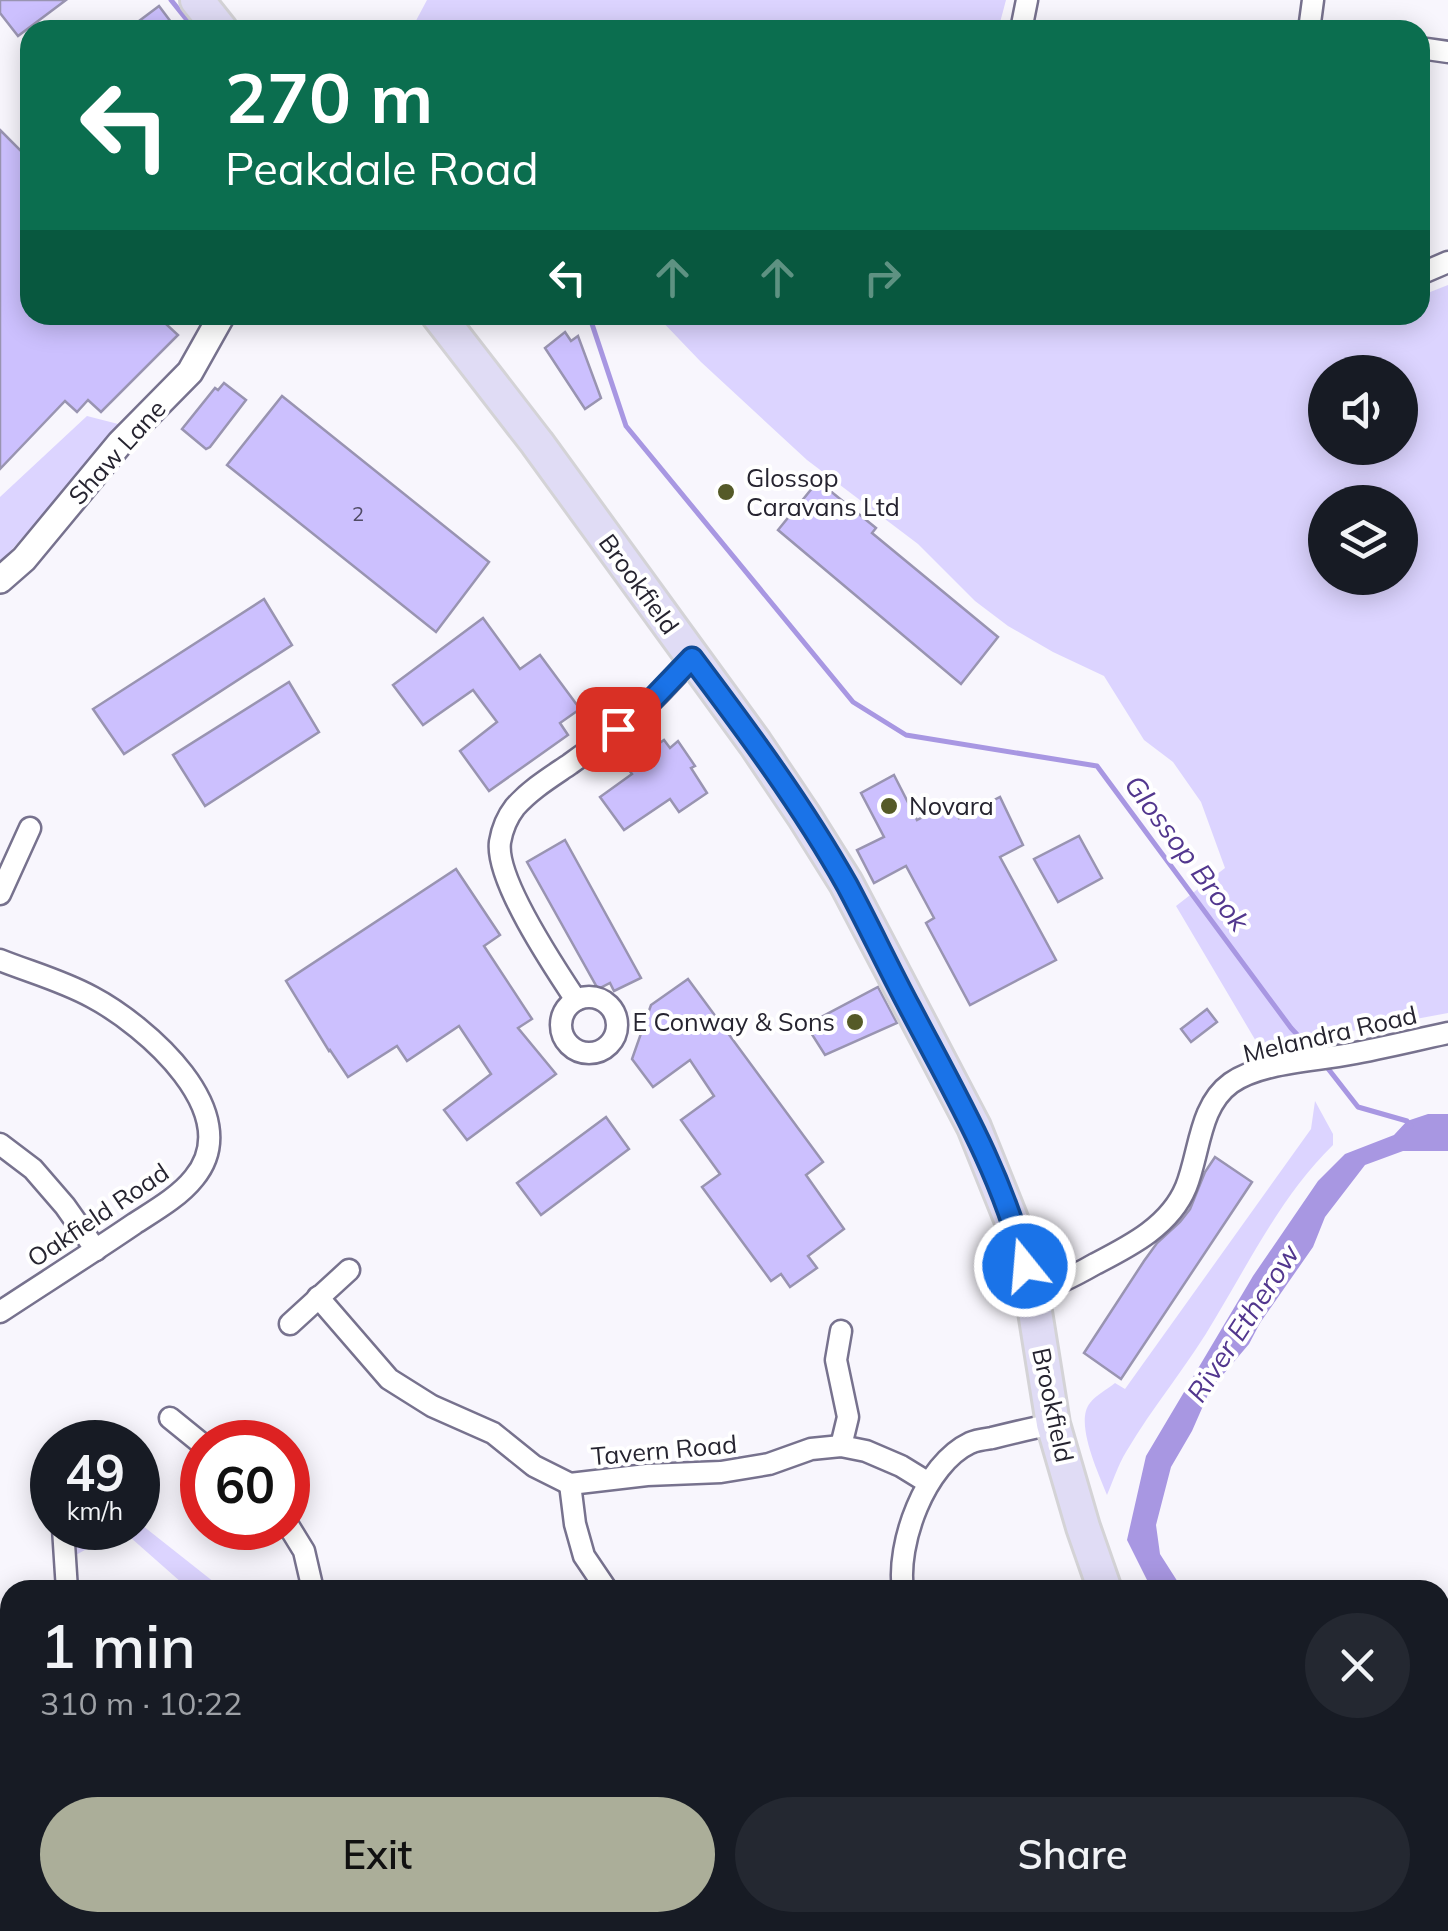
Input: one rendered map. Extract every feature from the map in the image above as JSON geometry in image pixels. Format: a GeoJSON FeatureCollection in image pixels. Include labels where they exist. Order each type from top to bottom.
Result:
{"type":"FeatureCollection","features":[{"type":"Feature","properties":{"kind":"main road"},"geometry":{"type":"LineString","coordinates":[[197,0],[213,20]]}},
{"type":"Feature","properties":{"kind":"main road","name":"Brookfield"},"geometry":{"type":"LineString","coordinates":[[446,325],[537,443],[804,816],[854,898],[974,1127],[1018,1238],[1032,1293],[1053,1424],[1101,1580]]}},
{"type":"Feature","properties":{"kind":"street","name":"Shaw Lane"},"geometry":{"type":"LineString","coordinates":[[0,580],[24,559],[120,443],[190,372],[216,325]]}},
{"type":"Feature","properties":{"kind":"street"},"geometry":{"type":"LineString","coordinates":[[576,1000],[552,964],[506,875],[500,854],[505,824],[513,809],[535,788],[618,729],[692,658]]}},
{"type":"Feature","properties":{"kind":"street"},"geometry":{"type":"LineString","coordinates":[[0,894],[30,828]]}},
{"type":"Feature","properties":{"kind":"street","name":"Oakfield Road"},"geometry":{"type":"LineString","coordinates":[[0,960],[90,996],[140,1027],[186,1078],[210,1125],[210,1147],[193,1181],[0,1312]]}},
{"type":"Feature","properties":{"kind":"street","name":"Melandra Road"},"geometry":{"type":"LineString","coordinates":[[1032,1293],[1053,1287],[1131,1246],[1171,1212],[1185,1190],[1212,1102],[1232,1082],[1260,1070],[1448,1033]]}},
{"type":"Feature","properties":{"kind":"street"},"geometry":{"type":"LineString","coordinates":[[0,1144],[33,1169],[96,1250]]}},
{"type":"Feature","properties":{"kind":"street"},"geometry":{"type":"LineString","coordinates":[[290,1324],[349,1270]]}},
{"type":"Feature","properties":{"kind":"street","name":"Tavern Road"},"geometry":{"type":"LineString","coordinates":[[318,1297],[389,1379],[432,1406],[493,1433],[534,1466],[570,1484],[721,1472],[769,1464],[810,1449],[841,1446],[866,1451],[927,1482]]}},
{"type":"Feature","properties":{"kind":"street"},"geometry":{"type":"LineString","coordinates":[[841,1331],[836,1360],[848,1417],[841,1446]]}},
{"type":"Feature","properties":{"kind":"street"},"geometry":{"type":"LineString","coordinates":[[170,1418],[180,1426]]}},
{"type":"Feature","properties":{"kind":"street"},"geometry":{"type":"LineString","coordinates":[[901,1580],[910,1529],[927,1482],[951,1456],[970,1443],[1053,1424]]}},
{"type":"Feature","properties":{"kind":"street"},"geometry":{"type":"LineString","coordinates":[[570,1484],[584,1556],[600,1580]]}},
{"type":"Feature","properties":{"kind":"street"},"geometry":{"type":"LineString","coordinates":[[64,1550],[66,1580]]}},
{"type":"Feature","properties":{"kind":"street"},"geometry":{"type":"LineString","coordinates":[[304,1550],[311,1580]]}},
{"type":"Feature","properties":{"kind":"shaded area"},"geometry":{"type":"Polygon","coordinates":[[[427,0],[1006,0],[1001,20],[416,20],[427,0]]]}},
{"type":"Feature","properties":{"kind":"shaded area"},"geometry":{"type":"Polygon","coordinates":[[[1448,285],[1448,1013],[1260,1048],[1176,906],[1225,868],[1201,802],[1173,762],[1144,740],[1104,676],[1008,626],[975,601],[918,544],[807,460],[666,325],[1430,325],[1430,292],[1448,285]]]}},
{"type":"Feature","properties":{"kind":"shaded area"},"geometry":{"type":"Polygon","coordinates":[[[87,416],[122,425],[0,563],[0,497],[87,416]]]}},
{"type":"Feature","properties":{"kind":"shaded area"},"geometry":{"type":"Polygon","coordinates":[[[1315,1101],[1333,1134],[1333,1145],[1269,1227],[1205,1334],[1126,1452],[1107,1495],[1086,1435],[1090,1403],[1115,1383],[1125,1389],[1311,1129],[1315,1101]]]}},
{"type":"Feature","properties":{"kind":"shaded area"},"geometry":{"type":"Polygon","coordinates":[[[160,1539],[211,1580],[179,1580],[145,1550],[160,1550],[160,1539]]]}},
{"type":"Feature","properties":{"kind":"water","name":"River Etherow"},"geometry":{"type":"Polygon","coordinates":[[[1428,1114],[1448,1114],[1448,1151],[1403,1151],[1365,1165],[1325,1217],[1313,1247],[1249,1344],[1210,1390],[1171,1467],[1156,1525],[1160,1554],[1177,1580],[1147,1580],[1127,1540],[1146,1456],[1253,1276],[1318,1181],[1345,1154],[1394,1135],[1407,1121],[1428,1114]]]}},
{"type":"Feature","properties":{"kind":"building"},"geometry":{"type":"Polygon","coordinates":[[[0,0],[66,0],[39,20],[20,20],[18,36],[0,13],[0,0]]]}},
{"type":"Feature","properties":{"kind":"building"},"geometry":{"type":"Polygon","coordinates":[[[159,6],[170,20],[140,20],[159,6]]]}},
{"type":"Feature","properties":{"kind":"building"},"geometry":{"type":"Polygon","coordinates":[[[0,130],[20,150],[20,325],[167,325],[178,335],[101,412],[88,400],[77,412],[65,401],[0,469],[0,130]]]}},
{"type":"Feature","properties":{"kind":"building"},"geometry":{"type":"Polygon","coordinates":[[[565,332],[571,341],[578,336],[601,398],[585,409],[545,348],[565,332]]]}},
{"type":"Feature","properties":{"kind":"building"},"geometry":{"type":"Polygon","coordinates":[[[224,383],[246,400],[206,449],[182,429],[215,388],[218,390],[224,383]]]}},
{"type":"Feature","properties":{"kind":"building"},"geometry":{"type":"Polygon","coordinates":[[[282,396],[489,562],[436,632],[227,465],[282,396]]]}},
{"type":"Feature","properties":{"kind":"building"},"geometry":{"type":"Polygon","coordinates":[[[818,481],[876,528],[872,533],[998,637],[961,684],[778,530],[818,481]]]}},
{"type":"Feature","properties":{"kind":"building"},"geometry":{"type":"Polygon","coordinates":[[[264,599],[292,645],[124,754],[93,709],[264,599]]]}},
{"type":"Feature","properties":{"kind":"building"},"geometry":{"type":"Polygon","coordinates":[[[483,618],[520,669],[540,655],[580,709],[560,723],[568,735],[489,791],[460,751],[497,722],[473,690],[423,725],[393,685],[483,618]]]}},
{"type":"Feature","properties":{"kind":"building"},"geometry":{"type":"Polygon","coordinates":[[[289,682],[319,732],[205,806],[173,755],[289,682]]]}},
{"type":"Feature","properties":{"kind":"building"},"geometry":{"type":"Polygon","coordinates":[[[664,740],[670,748],[678,741],[707,793],[679,812],[670,799],[624,830],[600,797],[632,774],[626,766],[664,740]]]}},
{"type":"Feature","properties":{"kind":"building"},"geometry":{"type":"Polygon","coordinates":[[[894,775],[917,820],[951,802],[959,818],[1000,797],[1023,845],[1000,857],[1056,960],[970,1005],[926,923],[934,918],[906,866],[874,883],[857,850],[884,837],[861,793],[894,775]]]}},
{"type":"Feature","properties":{"kind":"building"},"geometry":{"type":"Polygon","coordinates":[[[1079,836],[1102,878],[1058,902],[1034,859],[1079,836]]]}},
{"type":"Feature","properties":{"kind":"building"},"geometry":{"type":"Polygon","coordinates":[[[565,840],[641,978],[614,991],[610,983],[598,989],[527,862],[565,840]]]}},
{"type":"Feature","properties":{"kind":"building"},"geometry":{"type":"Polygon","coordinates":[[[456,869],[500,935],[484,946],[532,1019],[518,1028],[556,1074],[467,1140],[444,1110],[491,1074],[459,1026],[407,1061],[397,1046],[348,1077],[286,981],[456,869]]]}},
{"type":"Feature","properties":{"kind":"building"},"geometry":{"type":"Polygon","coordinates":[[[688,979],[823,1162],[806,1175],[844,1229],[808,1256],[817,1268],[790,1287],[781,1274],[771,1281],[702,1187],[720,1174],[681,1120],[714,1096],[690,1060],[653,1087],[632,1059],[651,1005],[688,979]]]}},
{"type":"Feature","properties":{"kind":"building","name":"E Conway & Sons"},"geometry":{"type":"Polygon","coordinates":[[[878,987],[897,1023],[825,1055],[806,1025],[878,987]]]}},
{"type":"Feature","properties":{"kind":"building"},"geometry":{"type":"Polygon","coordinates":[[[1207,1009],[1217,1022],[1191,1042],[1181,1029],[1207,1009]]]}},
{"type":"Feature","properties":{"kind":"building"},"geometry":{"type":"Polygon","coordinates":[[[606,1117],[629,1149],[541,1215],[517,1183],[606,1117]]]}},
{"type":"Feature","properties":{"kind":"building"},"geometry":{"type":"Polygon","coordinates":[[[1215,1157],[1252,1182],[1121,1379],[1084,1353],[1157,1243],[1190,1209],[1215,1157]]]}},
{"type":"Feature","properties":{"kind":"waterway","name":"Glossop Brook"},"geometry":{"type":"LineString","coordinates":[[171,0],[187,20]]}},
{"type":"Feature","properties":{"kind":"waterway","name":"Glossop Brook"},"geometry":{"type":"LineString","coordinates":[[592,325],[626,426],[853,702],[906,735],[1097,766],[1291,1028],[1315,1054]]}},
{"type":"Feature","properties":{"kind":"waterway","name":"Glossop Brook"},"geometry":{"type":"LineString","coordinates":[[1326,1066],[1358,1107],[1407,1121],[1411,1126]]}},
{"type":"Feature","properties":{"kind":"place","name":"Glossop Caravans Ltd"},"geometry":{"type":"Point","coordinates":[726,492]}},
{"type":"Feature","properties":{"kind":"place","name":"Novara"},"geometry":{"type":"Point","coordinates":[889,806]}},
{"type":"Feature","properties":{"kind":"place","name":"E Conway & Sons"},"geometry":{"type":"Point","coordinates":[855,1022]}},
{"type":"Feature","properties":{"kind":"route"},"geometry":{"type":"LineString","coordinates":[[618,729],[692,658],[755,743],[846,882],[974,1127],[998,1183],[1025,1266]]}}]}
